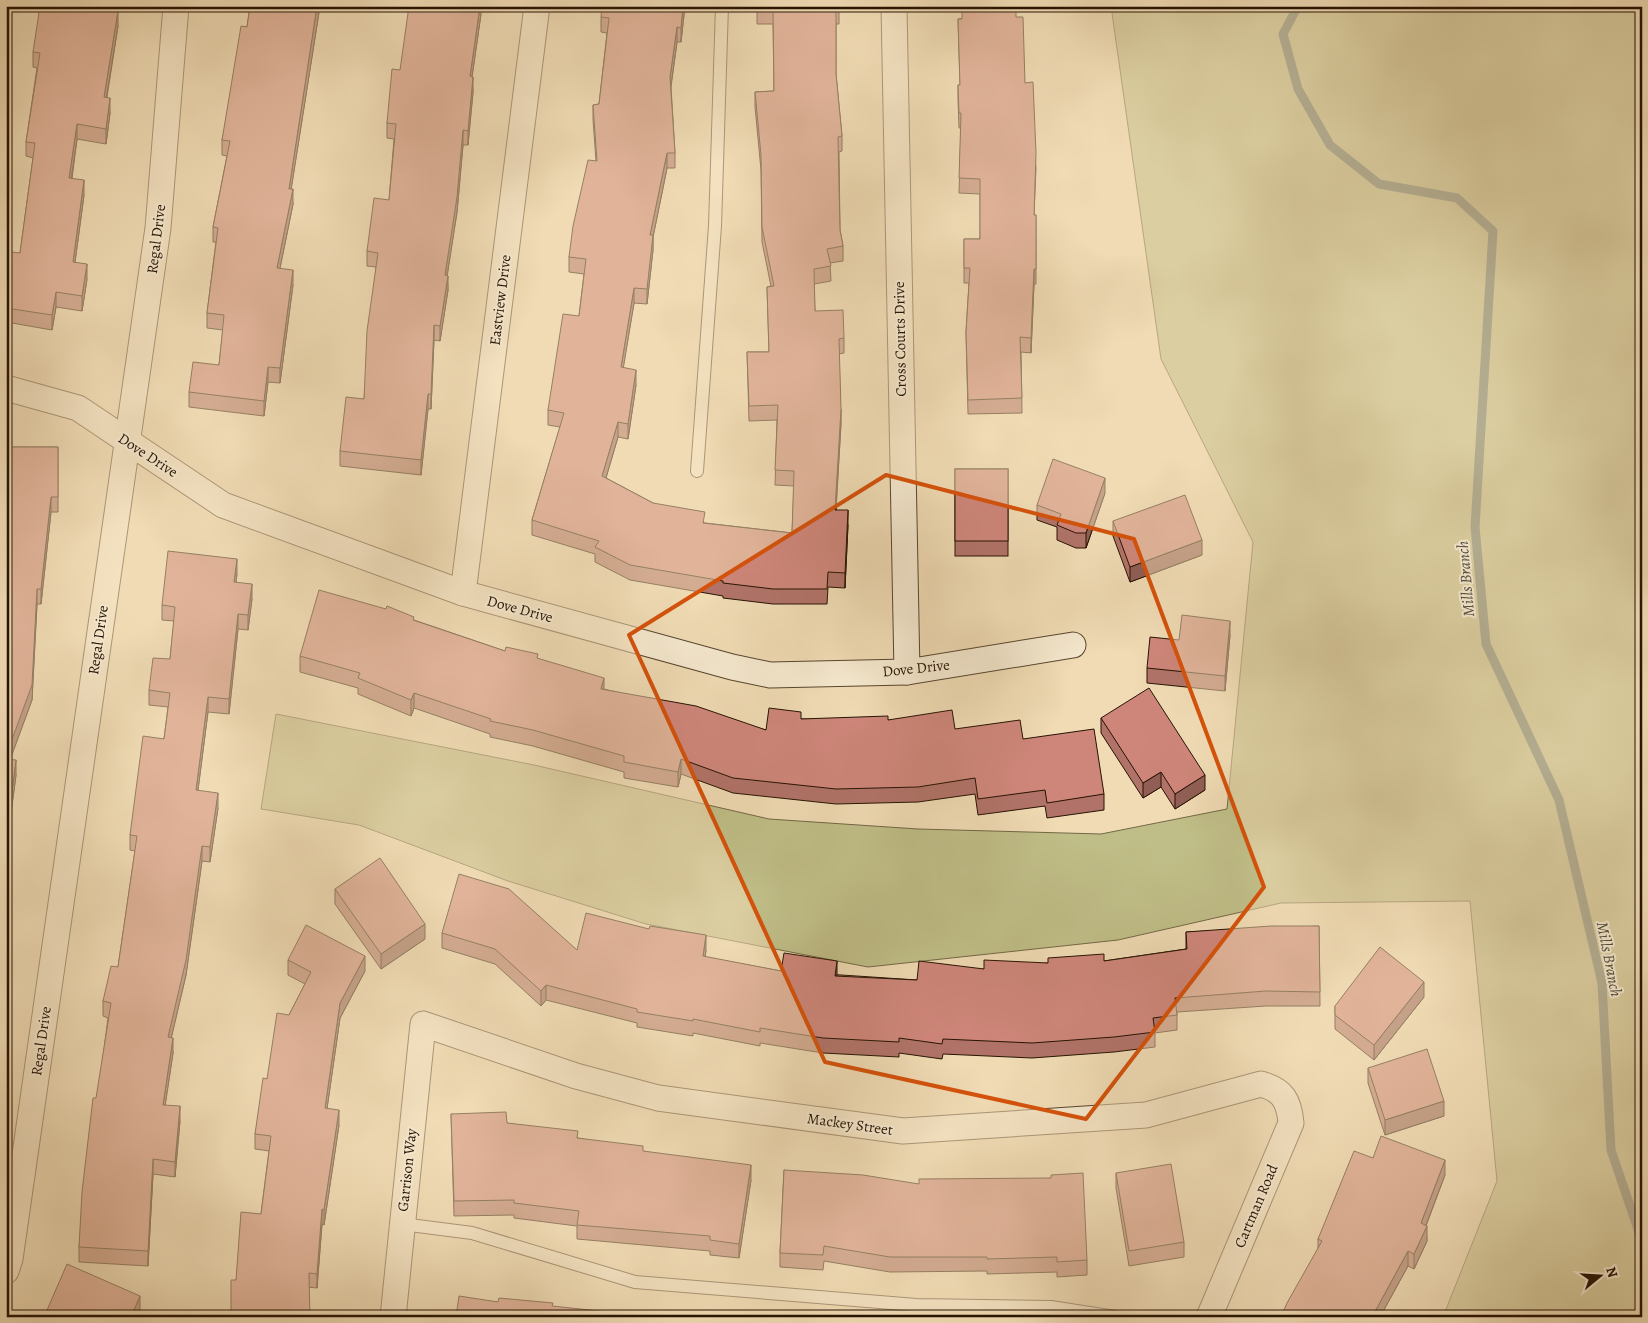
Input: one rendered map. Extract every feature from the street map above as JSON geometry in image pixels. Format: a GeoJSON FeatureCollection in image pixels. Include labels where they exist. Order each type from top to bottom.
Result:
{"type":"FeatureCollection","features":[{"type":"Feature","properties":{"kind":"street","name":"Regal Drive"},"geometry":{"type":"LineString","coordinates":[[6,1271],[10,1259],[158,228],[176,6]]}},
{"type":"Feature","properties":{"kind":"street","name":"Eastview Drive"},"geometry":{"type":"LineString","coordinates":[[463,593],[537,6]]}},
{"type":"Feature","properties":{"kind":"street","name":"Cross Courts Drive"},"geometry":{"type":"LineString","coordinates":[[894,6],[907,672]]}},
{"type":"Feature","properties":{"kind":"street","name":"Dove Drive"},"geometry":{"type":"LineString","coordinates":[[6,388],[78,408],[224,504],[463,593],[732,667],[770,675],[907,672],[1073,645]]}},
{"type":"Feature","properties":{"kind":"street","name":"Mackey Street"},"geometry":{"type":"LineString","coordinates":[[423,1024],[576,1076],[658,1098],[903,1131],[1146,1116],[1261,1084],[1275,1088],[1283,1095]]}},
{"type":"Feature","properties":{"kind":"street","name":"Garrison Way"},"geometry":{"type":"LineString","coordinates":[[393,1317],[423,1024]]}},
{"type":"Feature","properties":{"kind":"street","name":"Cartman Road"},"geometry":{"type":"LineString","coordinates":[[1209,1317],[1291,1123],[1289,1107],[1283,1095]]}},
{"type":"Feature","properties":{"kind":"lane"},"geometry":{"type":"LineString","coordinates":[[697,471],[715,226],[722,6]]}},
{"type":"Feature","properties":{"kind":"lane"},"geometry":{"type":"LineString","coordinates":[[402,1224],[472,1233],[635,1282],[916,1305],[1050,1307],[1116,1317]]}},
{"type":"Feature","properties":{"kind":"highlighted area"},"geometry":{"type":"Polygon","coordinates":[[[886,475],[1134,539],[1264,887],[1086,1119],[825,1062],[629,635],[886,475]]]}},
{"type":"Feature","properties":{"kind":"shaded area"},"geometry":{"type":"Polygon","coordinates":[[[1111,6],[1642,6],[1642,1317],[1443,1317],[1497,1181],[1470,901],[1281,903],[1118,940],[868,967],[646,924],[508,881],[359,825],[261,809],[276,714],[534,765],[769,819],[918,829],[1101,834],[1227,809],[1253,542],[1161,359],[1111,6]]]}},
{"type":"Feature","properties":{"kind":"building"},"geometry":{"type":"Polygon","coordinates":[[[40,6],[114,6],[114,11],[118,11],[104,97],[110,98],[106,129],[77,124],[69,178],[84,180],[73,262],[87,264],[82,296],[56,292],[52,315],[6,308],[6,289],[12,252],[20,253],[35,143],[26,142],[40,53],[33,52],[40,6]]]}},
{"type":"Feature","properties":{"kind":"building"},"geometry":{"type":"Polygon","coordinates":[[[250,6],[317,6],[289,189],[293,189],[277,268],[293,270],[280,368],[268,367],[264,401],[189,392],[193,362],[219,365],[224,315],[207,313],[218,228],[213,227],[230,141],[222,140],[241,26],[247,27],[250,6]]]}},
{"type":"Feature","properties":{"kind":"building"},"geometry":{"type":"Polygon","coordinates":[[[409,6],[480,6],[470,76],[473,77],[468,131],[463,130],[457,197],[445,275],[448,276],[440,326],[434,325],[431,394],[428,394],[421,460],[340,451],[346,397],[364,399],[367,331],[378,253],[367,251],[374,198],[389,200],[396,124],[387,123],[392,69],[400,70],[409,6]]]}},
{"type":"Feature","properties":{"kind":"building"},"geometry":{"type":"Polygon","coordinates":[[[602,6],[683,6],[681,28],[677,27],[670,77],[675,153],[667,153],[650,235],[653,235],[647,289],[634,288],[621,367],[636,370],[628,424],[618,422],[602,476],[653,503],[705,512],[703,523],[792,533],[794,471],[775,470],[778,405],[749,406],[747,352],[769,352],[767,287],[774,286],[762,227],[761,155],[755,92],[774,91],[773,9],[757,9],[757,6],[839,6],[839,9],[836,9],[836,74],[842,136],[838,137],[840,230],[843,246],[827,249],[831,266],[814,269],[815,311],[843,310],[844,338],[839,339],[841,409],[835,510],[848,510],[845,573],[828,572],[827,589],[773,589],[723,583],[723,581],[630,565],[595,547],[599,541],[532,520],[564,413],[548,410],[563,314],[579,316],[586,259],[569,257],[573,226],[588,160],[597,161],[593,105],[599,104],[609,18],[601,17],[602,6]]]}},
{"type":"Feature","properties":{"kind":"building"},"geometry":{"type":"Polygon","coordinates":[[[962,6],[1016,6],[1016,17],[1023,17],[1025,83],[1033,82],[1036,153],[1034,215],[1036,215],[1036,269],[1034,269],[1031,338],[1020,337],[1022,398],[968,400],[966,332],[970,268],[964,268],[964,239],[980,239],[980,179],[959,178],[961,113],[959,113],[958,85],[960,85],[958,19],[962,19],[962,6]]]}},
{"type":"Feature","properties":{"kind":"building"},"geometry":{"type":"Polygon","coordinates":[[[6,447],[58,447],[58,497],[51,497],[41,589],[37,589],[32,685],[6,756],[6,447]]]}},
{"type":"Feature","properties":{"kind":"building"},"geometry":{"type":"Polygon","coordinates":[[[1053,459],[1105,478],[1086,533],[1076,533],[1057,525],[1061,514],[1037,505],[1053,459]]]}},
{"type":"Feature","properties":{"kind":"building"},"geometry":{"type":"Polygon","coordinates":[[[955,469],[1008,469],[1008,541],[955,541],[955,469]]]}},
{"type":"Feature","properties":{"kind":"building"},"geometry":{"type":"Polygon","coordinates":[[[1185,495],[1202,540],[1130,567],[1113,521],[1185,495]]]}},
{"type":"Feature","properties":{"kind":"building"},"geometry":{"type":"Polygon","coordinates":[[[168,551],[237,559],[234,582],[252,584],[248,615],[238,614],[229,699],[208,697],[196,790],[218,793],[210,847],[202,846],[186,960],[168,1037],[173,1038],[163,1105],[180,1106],[175,1162],[153,1159],[148,1251],[79,1247],[82,1192],[93,1098],[96,1098],[111,1003],[103,1001],[111,966],[118,967],[137,836],[130,835],[143,736],[164,739],[170,693],[149,690],[153,658],[170,659],[175,607],[162,605],[168,551]]]}},
{"type":"Feature","properties":{"kind":"building"},"geometry":{"type":"Polygon","coordinates":[[[319,590],[386,609],[387,606],[414,617],[413,620],[505,651],[506,647],[538,654],[537,658],[604,678],[601,689],[696,706],[766,730],[769,708],[801,712],[801,719],[888,716],[888,720],[952,710],[955,729],[1020,720],[1023,739],[1094,729],[1104,794],[1047,803],[1045,790],[978,799],[975,778],[918,787],[836,789],[733,778],[681,759],[678,772],[624,762],[624,756],[533,730],[490,721],[491,719],[414,693],[411,700],[358,678],[360,673],[300,656],[319,590]]]}},
{"type":"Feature","properties":{"kind":"building"},"geometry":{"type":"Polygon","coordinates":[[[1182,615],[1230,621],[1225,676],[1147,668],[1150,637],[1179,640],[1182,615]]]}},
{"type":"Feature","properties":{"kind":"building"},"geometry":{"type":"Polygon","coordinates":[[[1149,688],[1205,775],[1175,794],[1161,772],[1143,783],[1101,718],[1149,688]]]}},
{"type":"Feature","properties":{"kind":"building"},"geometry":{"type":"Polygon","coordinates":[[[6,759],[16,760],[6,837],[6,759]]]}},
{"type":"Feature","properties":{"kind":"building"},"geometry":{"type":"Polygon","coordinates":[[[380,858],[425,924],[381,954],[335,889],[380,858]]]}},
{"type":"Feature","properties":{"kind":"building"},"geometry":{"type":"Polygon","coordinates":[[[459,874],[509,889],[577,950],[586,913],[649,929],[650,926],[706,935],[703,956],[781,971],[784,953],[837,961],[835,976],[917,980],[919,961],[984,969],[984,960],[1048,963],[1048,958],[1104,954],[1104,961],[1187,949],[1186,932],[1271,926],[1319,926],[1320,992],[1266,991],[1175,998],[1177,1015],[1153,1018],[1155,1032],[1032,1043],[943,1039],[942,1044],[899,1038],[899,1042],[823,1038],[760,1028],[760,1032],[693,1019],[693,1021],[637,1012],[637,1009],[546,985],[541,991],[495,949],[442,933],[459,874]]]}},
{"type":"Feature","properties":{"kind":"building"},"geometry":{"type":"Polygon","coordinates":[[[306,925],[365,956],[340,1003],[325,1108],[339,1110],[324,1210],[322,1209],[317,1274],[309,1273],[310,1317],[231,1317],[231,1280],[236,1280],[241,1212],[261,1214],[271,1136],[255,1134],[263,1078],[267,1079],[277,1013],[289,1015],[311,972],[288,960],[306,925]]]}},
{"type":"Feature","properties":{"kind":"building"},"geometry":{"type":"Polygon","coordinates":[[[1380,947],[1424,982],[1374,1045],[1335,1015],[1335,1006],[1380,947]]]}},
{"type":"Feature","properties":{"kind":"building"},"geometry":{"type":"Polygon","coordinates":[[[1427,1049],[1444,1101],[1385,1120],[1368,1068],[1427,1049]]]}},
{"type":"Feature","properties":{"kind":"building"},"geometry":{"type":"Polygon","coordinates":[[[506,1112],[507,1123],[578,1131],[577,1138],[643,1146],[643,1151],[751,1165],[739,1244],[710,1240],[710,1236],[577,1225],[579,1211],[514,1203],[514,1200],[454,1201],[451,1114],[506,1112]]]}},
{"type":"Feature","properties":{"kind":"building"},"geometry":{"type":"Polygon","coordinates":[[[1381,1136],[1445,1160],[1421,1223],[1427,1226],[1414,1254],[1408,1251],[1372,1317],[1281,1317],[1322,1241],[1318,1239],[1354,1151],[1373,1158],[1381,1136]]]}},
{"type":"Feature","properties":{"kind":"building"},"geometry":{"type":"Polygon","coordinates":[[[1171,1164],[1184,1242],[1129,1251],[1116,1173],[1171,1164]]]}},
{"type":"Feature","properties":{"kind":"building"},"geometry":{"type":"Polygon","coordinates":[[[784,1170],[863,1175],[919,1184],[919,1179],[1051,1178],[1051,1175],[1083,1173],[1087,1260],[1057,1262],[1057,1257],[987,1259],[987,1257],[890,1257],[824,1246],[823,1255],[780,1253],[784,1170]]]}},
{"type":"Feature","properties":{"kind":"building"},"geometry":{"type":"Polygon","coordinates":[[[67,1264],[140,1296],[131,1317],[44,1317],[67,1264]]]}},
{"type":"Feature","properties":{"kind":"building"},"geometry":{"type":"Polygon","coordinates":[[[459,1296],[498,1302],[499,1298],[553,1303],[552,1306],[655,1317],[456,1317],[459,1296]]]}},
{"type":"Feature","properties":{"kind":"waterway","name":"Mills Branch"},"geometry":{"type":"LineString","coordinates":[[1298,6],[1283,34],[1298,89],[1330,145],[1379,184],[1457,198],[1493,231],[1475,527],[1486,644],[1559,800],[1602,983],[1611,1150],[1642,1241]]}}]}
